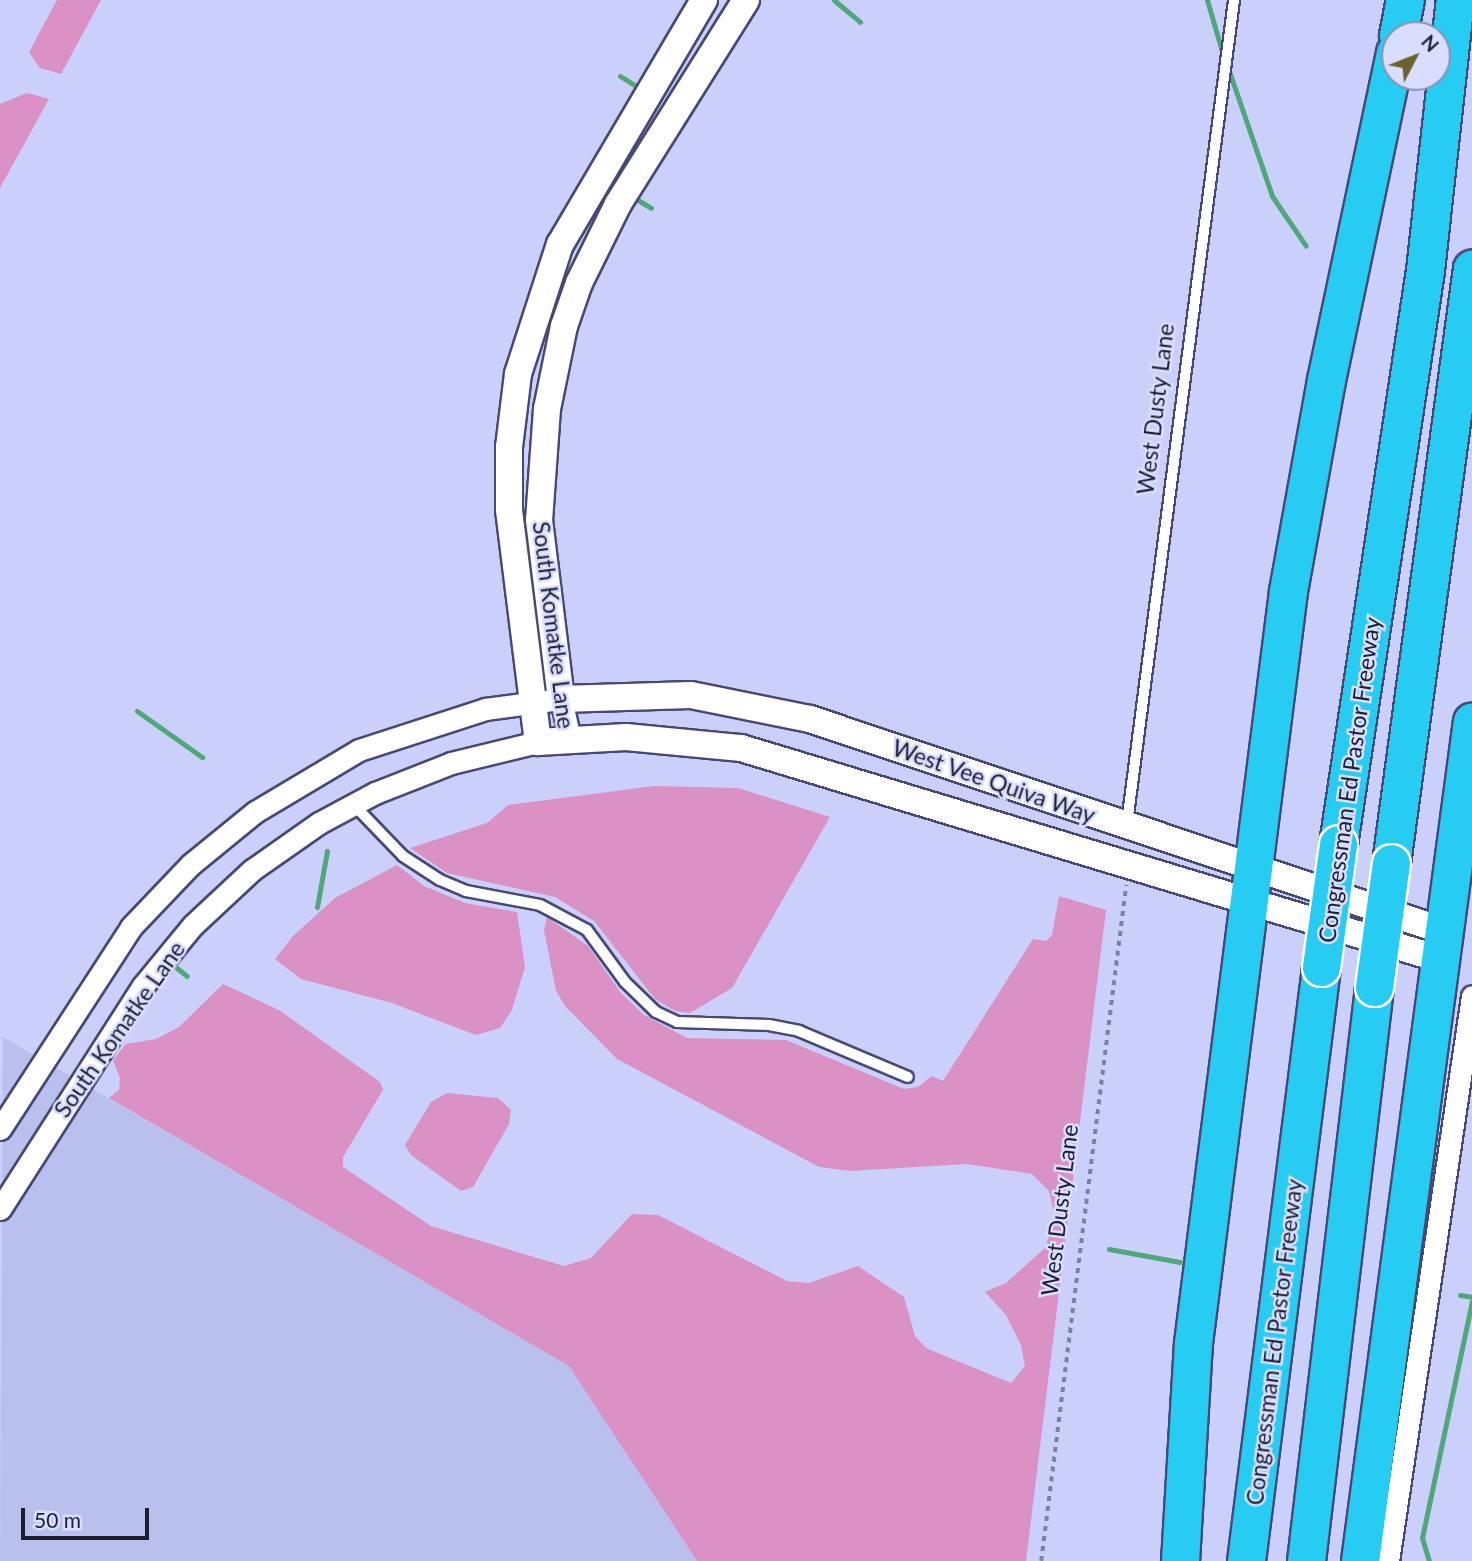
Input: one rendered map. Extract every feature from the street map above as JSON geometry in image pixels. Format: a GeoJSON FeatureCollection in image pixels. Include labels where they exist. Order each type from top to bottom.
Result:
{"type":"FeatureCollection","features":[{"type":"Feature","properties":{"kind":"highway"},"geometry":{"type":"LineString","coordinates":[[1401,21],[1405,0]]}},
{"type":"Feature","properties":{"kind":"highway","name":"Congressman Ed Pastor Freeway"},"geometry":{"type":"LineString","coordinates":[[1246,1561],[1338,844],[1425,270],[1455,0]]}},
{"type":"Feature","properties":{"kind":"highway"},"geometry":{"type":"LineString","coordinates":[[1180,1561],[1193,1343],[1242,938],[1253,886],[1254,845],[1288,591],[1326,380],[1387,91]]}},
{"type":"Feature","properties":{"kind":"highway"},"geometry":{"type":"LineString","coordinates":[[1306,1561],[1374,987],[1472,268]]}},
{"type":"Feature","properties":{"kind":"highway"},"geometry":{"type":"LineString","coordinates":[[1360,1561],[1472,721]]}},
{"type":"Feature","properties":{"kind":"street","name":"South Komatke Lane"},"geometry":{"type":"LineString","coordinates":[[0,1129],[131,927],[222,838],[289,789],[359,750],[437,722],[532,702],[508,491],[518,374],[560,244],[704,0]]}},
{"type":"Feature","properties":{"kind":"street","name":"South Komatke Lane"},"geometry":{"type":"LineString","coordinates":[[0,1209],[142,987],[184,935],[252,870],[353,804],[451,763],[538,742],[570,739],[561,699],[539,494],[547,409],[564,326],[584,272],[618,204],[746,0]]}},
{"type":"Feature","properties":{"kind":"street","name":"West Vee Quiva Way"},"geometry":{"type":"LineString","coordinates":[[532,702],[658,693],[751,705],[810,719],[1126,825],[1253,886]]}},
{"type":"Feature","properties":{"kind":"street"},"geometry":{"type":"LineString","coordinates":[[532,702],[538,742]]}},
{"type":"Feature","properties":{"kind":"street","name":"West Vee Quiva Way"},"geometry":{"type":"LineString","coordinates":[[570,739],[657,738],[741,748],[1129,866],[1253,886],[1442,945]]}},
{"type":"Feature","properties":{"kind":"street"},"geometry":{"type":"LineString","coordinates":[[1388,1561],[1472,996]]}},
{"type":"Feature","properties":{"kind":"lane","name":"West Dusty Lane"},"geometry":{"type":"LineString","coordinates":[[1126,825],[1234,0]]}},
{"type":"Feature","properties":{"kind":"lane"},"geometry":{"type":"LineString","coordinates":[[353,804],[403,856],[439,880],[466,891],[540,905],[587,930],[643,1004],[656,1012],[677,1022],[769,1025],[799,1031],[908,1077]]}},
{"type":"Feature","properties":{"kind":"path","name":"West Dusty Lane"},"geometry":{"type":"LineString","coordinates":[[1041,1561],[1129,866]]}},
{"type":"Feature","properties":{"kind":"shaded area"},"geometry":{"type":"Polygon","coordinates":[[[57,0],[101,0],[61,74],[40,68],[29,52],[57,0]]]}},
{"type":"Feature","properties":{"kind":"shaded area"},"geometry":{"type":"Polygon","coordinates":[[[27,93],[49,99],[0,188],[0,104],[27,93]]]}},
{"type":"Feature","properties":{"kind":"shaded area"},"geometry":{"type":"Polygon","coordinates":[[[654,786],[738,788],[830,817],[732,988],[690,1013],[675,1011],[655,999],[594,921],[555,897],[447,873],[410,848],[487,823],[508,805],[654,786]]]}},
{"type":"Feature","properties":{"kind":"shaded area"},"geometry":{"type":"Polygon","coordinates":[[[397,865],[424,886],[465,903],[517,912],[525,967],[512,1010],[500,1028],[476,1035],[392,1003],[301,979],[275,959],[293,936],[335,898],[397,865]]]}},
{"type":"Feature","properties":{"kind":"shaded area"},"geometry":{"type":"Polygon","coordinates":[[[1059,896],[1106,910],[1026,1561],[697,1561],[569,1366],[109,1098],[119,1090],[120,1078],[113,1060],[126,1044],[156,1039],[179,1027],[223,984],[279,1010],[380,1082],[383,1090],[343,1157],[343,1167],[431,1226],[564,1266],[591,1258],[632,1214],[658,1215],[787,1281],[809,1283],[858,1266],[904,1297],[915,1336],[926,1348],[1011,1383],[1025,1366],[1021,1345],[1006,1315],[985,1292],[1006,1283],[1045,1248],[1055,1217],[1049,1191],[1032,1174],[967,1164],[850,1171],[819,1167],[617,1059],[565,1006],[556,991],[544,930],[547,917],[588,946],[621,993],[644,1015],[687,1038],[786,1040],[904,1089],[918,1087],[932,1076],[943,1081],[1033,939],[1046,941],[1052,935],[1059,896]]]}},
{"type":"Feature","properties":{"kind":"shaded area"},"geometry":{"type":"Polygon","coordinates":[[[3,1037],[569,1366],[697,1561],[0,1561],[3,1037]]]}},
{"type":"Feature","properties":{"kind":"shaded area"},"geometry":{"type":"Polygon","coordinates":[[[447,1093],[498,1098],[511,1110],[509,1124],[473,1187],[461,1191],[411,1155],[405,1145],[431,1102],[447,1093]]]}},
{"type":"Feature","properties":{"kind":"waterway"},"geometry":{"type":"LineString","coordinates":[[834,0],[860,22]]}},
{"type":"Feature","properties":{"kind":"waterway"},"geometry":{"type":"LineString","coordinates":[[1207,0],[1224,58]]}},
{"type":"Feature","properties":{"kind":"waterway"},"geometry":{"type":"LineString","coordinates":[[1228,68],[1272,196],[1306,246]]}},
{"type":"Feature","properties":{"kind":"waterway"},"geometry":{"type":"LineString","coordinates":[[620,76],[639,88]]}},
{"type":"Feature","properties":{"kind":"waterway"},"geometry":{"type":"LineString","coordinates":[[633,197],[651,208]]}},
{"type":"Feature","properties":{"kind":"waterway"},"geometry":{"type":"LineString","coordinates":[[137,711],[202,757]]}},
{"type":"Feature","properties":{"kind":"waterway"},"geometry":{"type":"LineString","coordinates":[[317,907],[327,851]]}},
{"type":"Feature","properties":{"kind":"waterway"},"geometry":{"type":"LineString","coordinates":[[172,964],[187,976]]}},
{"type":"Feature","properties":{"kind":"waterway"},"geometry":{"type":"LineString","coordinates":[[1109,1249],[1180,1262]]}},
{"type":"Feature","properties":{"kind":"waterway"},"geometry":{"type":"LineString","coordinates":[[1460,1295],[1472,1297]]}},
{"type":"Feature","properties":{"kind":"waterway"},"geometry":{"type":"LineString","coordinates":[[1429,1561],[1422,1538],[1472,1301]]}}]}
